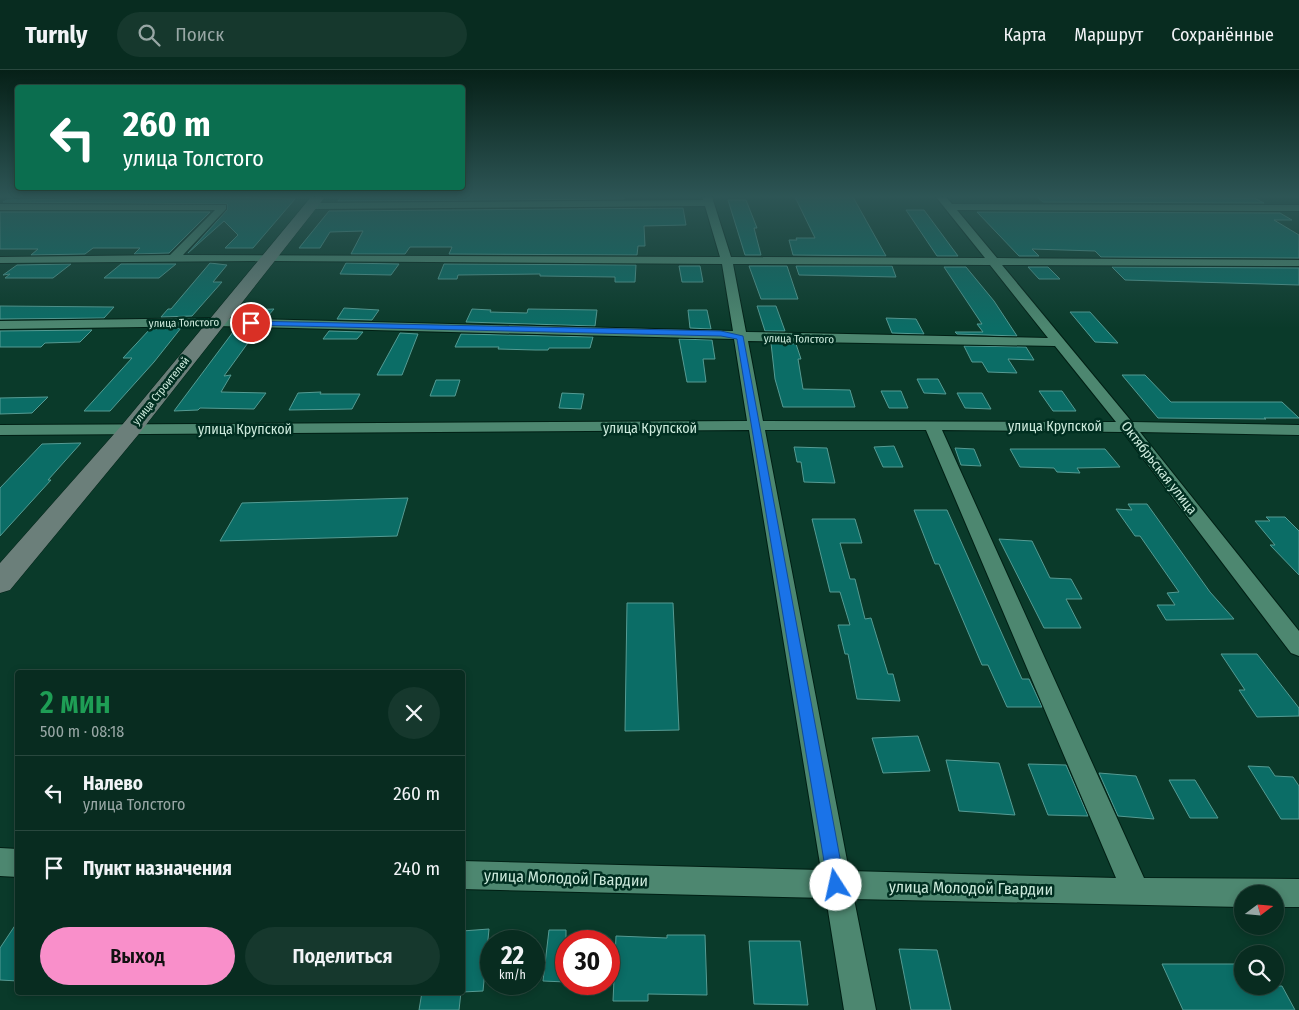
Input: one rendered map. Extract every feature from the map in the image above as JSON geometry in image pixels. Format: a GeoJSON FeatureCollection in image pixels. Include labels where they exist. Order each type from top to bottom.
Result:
{"type":"FeatureCollection","features":[{"type":"Feature","properties":{"kind":"street"},"geometry":{"type":"LineString","coordinates":[[173,259],[190,241]]}},
{"type":"Feature","properties":{"kind":"street","name":"улица Строителей"},"geometry":{"type":"LineString","coordinates":[[0,582],[130,430],[216,322],[284,241]]}},
{"type":"Feature","properties":{"kind":"street"},"geometry":{"type":"LineString","coordinates":[[721,241],[727,262],[757,427],[836,885],[860,1010]]}},
{"type":"Feature","properties":{"kind":"street","name":"Октябрьская улица"},"geometry":{"type":"LineString","coordinates":[[977,241],[1127,426],[1299,648]]}},
{"type":"Feature","properties":{"kind":"street"},"geometry":{"type":"LineString","coordinates":[[0,260],[271,258],[1299,264]]}},
{"type":"Feature","properties":{"kind":"street","name":"улица Толстого"},"geometry":{"type":"LineString","coordinates":[[0,326],[216,322],[721,334],[740,337],[1058,342]]}},
{"type":"Feature","properties":{"kind":"street"},"geometry":{"type":"LineString","coordinates":[[932,426],[1136,892]]}},
{"type":"Feature","properties":{"kind":"street","name":"улица Крупской"},"geometry":{"type":"LineString","coordinates":[[0,430],[932,426],[1127,426],[1299,430]]}},
{"type":"Feature","properties":{"kind":"street"},"geometry":{"type":"LineString","coordinates":[[0,862],[15,862]]}},
{"type":"Feature","properties":{"kind":"street","name":"улица Молодой Гвардии"},"geometry":{"type":"LineString","coordinates":[[465,875],[1136,892],[1299,893]]}},
{"type":"Feature","properties":{"kind":"building"},"geometry":{"type":"Polygon","coordinates":[[[0,241],[181,241],[169,253],[134,254],[140,248],[93,248],[85,254],[31,255],[38,249],[0,249],[0,241]]]}},
{"type":"Feature","properties":{"kind":"building"},"geometry":{"type":"Polygon","coordinates":[[[199,241],[202,241],[188,253],[199,241]]]}},
{"type":"Feature","properties":{"kind":"building"},"geometry":{"type":"Polygon","coordinates":[[[232,241],[259,241],[253,248],[225,248],[232,241]]]}},
{"type":"Feature","properties":{"kind":"building"},"geometry":{"type":"Polygon","coordinates":[[[305,241],[324,241],[320,248],[299,248],[305,241]]]}},
{"type":"Feature","properties":{"kind":"building"},"geometry":{"type":"Polygon","coordinates":[[[358,241],[645,241],[645,246],[638,246],[637,255],[449,254],[452,247],[410,247],[405,254],[351,254],[358,241]]]}},
{"type":"Feature","properties":{"kind":"building"},"geometry":{"type":"Polygon","coordinates":[[[741,241],[757,241],[761,255],[745,255],[741,241]]]}},
{"type":"Feature","properties":{"kind":"building"},"geometry":{"type":"Polygon","coordinates":[[[789,241],[878,241],[886,256],[793,255],[789,241]]]}},
{"type":"Feature","properties":{"kind":"building"},"geometry":{"type":"Polygon","coordinates":[[[927,241],[947,241],[958,256],[937,256],[927,241]]]}},
{"type":"Feature","properties":{"kind":"building"},"geometry":{"type":"Polygon","coordinates":[[[1005,241],[1299,241],[1299,258],[1101,257],[1095,251],[1032,249],[1039,256],[1019,256],[1005,241]]]}},
{"type":"Feature","properties":{"kind":"building"},"geometry":{"type":"Polygon","coordinates":[[[210,263],[227,265],[213,282],[222,282],[192,316],[161,317],[168,309],[171,309],[210,263]]]}},
{"type":"Feature","properties":{"kind":"building"},"geometry":{"type":"Polygon","coordinates":[[[346,263],[399,264],[391,275],[340,274],[346,263]]]}},
{"type":"Feature","properties":{"kind":"building"},"geometry":{"type":"Polygon","coordinates":[[[71,264],[53,278],[5,278],[10,274],[3,275],[17,265],[71,264]]]}},
{"type":"Feature","properties":{"kind":"building"},"geometry":{"type":"Polygon","coordinates":[[[121,264],[176,264],[159,278],[104,278],[121,264]]]}},
{"type":"Feature","properties":{"kind":"building"},"geometry":{"type":"Polygon","coordinates":[[[444,264],[636,265],[635,282],[615,282],[615,277],[540,276],[540,274],[458,275],[457,279],[438,279],[444,264]]]}},
{"type":"Feature","properties":{"kind":"building"},"geometry":{"type":"Polygon","coordinates":[[[679,266],[700,266],[703,282],[682,282],[679,266]]]}},
{"type":"Feature","properties":{"kind":"building"},"geometry":{"type":"Polygon","coordinates":[[[749,266],[787,266],[798,299],[761,299],[749,266]]]}},
{"type":"Feature","properties":{"kind":"building"},"geometry":{"type":"Polygon","coordinates":[[[796,266],[892,266],[896,277],[799,275],[796,266]]]}},
{"type":"Feature","properties":{"kind":"building"},"geometry":{"type":"Polygon","coordinates":[[[944,267],[966,267],[994,301],[1017,336],[957,334],[955,332],[983,332],[977,324],[982,324],[944,267]]]}},
{"type":"Feature","properties":{"kind":"building"},"geometry":{"type":"Polygon","coordinates":[[[1028,267],[1048,267],[1060,279],[1039,279],[1028,267]]]}},
{"type":"Feature","properties":{"kind":"building"},"geometry":{"type":"Polygon","coordinates":[[[1112,267],[1299,268],[1299,285],[1125,280],[1112,267]]]}},
{"type":"Feature","properties":{"kind":"building"},"geometry":{"type":"Polygon","coordinates":[[[0,306],[114,307],[104,318],[0,319],[0,306]]]}},
{"type":"Feature","properties":{"kind":"building"},"geometry":{"type":"Polygon","coordinates":[[[757,306],[776,306],[785,331],[765,331],[757,306]]]}},
{"type":"Feature","properties":{"kind":"building"},"geometry":{"type":"Polygon","coordinates":[[[344,308],[379,310],[372,320],[337,319],[344,308]]]}},
{"type":"Feature","properties":{"kind":"building"},"geometry":{"type":"Polygon","coordinates":[[[274,309],[267,317],[244,317],[248,310],[274,309]]]}},
{"type":"Feature","properties":{"kind":"building"},"geometry":{"type":"Polygon","coordinates":[[[472,309],[491,310],[490,312],[527,313],[528,309],[597,310],[595,326],[466,322],[472,309]]]}},
{"type":"Feature","properties":{"kind":"building"},"geometry":{"type":"Polygon","coordinates":[[[688,310],[707,310],[711,329],[690,328],[688,310]]]}},
{"type":"Feature","properties":{"kind":"building"},"geometry":{"type":"Polygon","coordinates":[[[1070,312],[1090,312],[1118,343],[1095,342],[1070,312]]]}},
{"type":"Feature","properties":{"kind":"building"},"geometry":{"type":"Polygon","coordinates":[[[886,318],[916,319],[924,334],[892,333],[886,318]]]}},
{"type":"Feature","properties":{"kind":"building"},"geometry":{"type":"Polygon","coordinates":[[[181,328],[154,362],[110,411],[84,411],[132,358],[123,358],[150,329],[181,328]]]}},
{"type":"Feature","properties":{"kind":"building"},"geometry":{"type":"Polygon","coordinates":[[[236,328],[258,329],[224,376],[231,375],[221,392],[266,393],[254,409],[200,408],[198,410],[174,411],[236,328]]]}},
{"type":"Feature","properties":{"kind":"building"},"geometry":{"type":"Polygon","coordinates":[[[92,330],[80,342],[45,343],[41,347],[0,347],[0,331],[92,330]]]}},
{"type":"Feature","properties":{"kind":"building"},"geometry":{"type":"Polygon","coordinates":[[[329,331],[363,332],[357,339],[323,339],[329,331]]]}},
{"type":"Feature","properties":{"kind":"building"},"geometry":{"type":"Polygon","coordinates":[[[400,333],[418,334],[402,375],[377,375],[400,333]]]}},
{"type":"Feature","properties":{"kind":"building"},"geometry":{"type":"Polygon","coordinates":[[[461,334],[593,337],[590,348],[535,350],[498,349],[499,347],[455,347],[461,334]]]}},
{"type":"Feature","properties":{"kind":"building"},"geometry":{"type":"Polygon","coordinates":[[[679,339],[712,340],[715,359],[703,359],[706,382],[687,382],[679,339]]]}},
{"type":"Feature","properties":{"kind":"building"},"geometry":{"type":"Polygon","coordinates":[[[771,343],[796,344],[801,359],[798,359],[803,389],[850,390],[855,407],[783,407],[775,379],[771,343]]]}},
{"type":"Feature","properties":{"kind":"building"},"geometry":{"type":"Polygon","coordinates":[[[964,346],[1026,347],[1034,360],[1008,359],[1017,373],[988,372],[982,362],[972,362],[964,346]]]}},
{"type":"Feature","properties":{"kind":"building"},"geometry":{"type":"Polygon","coordinates":[[[1122,375],[1145,375],[1171,402],[1282,402],[1299,418],[1158,418],[1122,375]]]}},
{"type":"Feature","properties":{"kind":"building"},"geometry":{"type":"Polygon","coordinates":[[[917,379],[938,379],[946,394],[924,393],[917,379]]]}},
{"type":"Feature","properties":{"kind":"building"},"geometry":{"type":"Polygon","coordinates":[[[436,380],[460,380],[455,396],[430,396],[436,380]]]}},
{"type":"Feature","properties":{"kind":"building"},"geometry":{"type":"Polygon","coordinates":[[[881,391],[901,391],[908,408],[889,408],[881,391]]]}},
{"type":"Feature","properties":{"kind":"building"},"geometry":{"type":"Polygon","coordinates":[[[1039,391],[1062,391],[1076,411],[1053,411],[1039,391]]]}},
{"type":"Feature","properties":{"kind":"building"},"geometry":{"type":"Polygon","coordinates":[[[321,392],[320,394],[360,394],[352,409],[289,410],[298,393],[321,392]]]}},
{"type":"Feature","properties":{"kind":"building"},"geometry":{"type":"Polygon","coordinates":[[[562,393],[584,394],[581,409],[559,408],[562,393]]]}},
{"type":"Feature","properties":{"kind":"building"},"geometry":{"type":"Polygon","coordinates":[[[957,393],[982,393],[991,409],[965,408],[957,393]]]}},
{"type":"Feature","properties":{"kind":"building"},"geometry":{"type":"Polygon","coordinates":[[[48,397],[32,413],[0,414],[0,398],[48,397]]]}},
{"type":"Feature","properties":{"kind":"building"},"geometry":{"type":"Polygon","coordinates":[[[81,443],[48,480],[51,480],[0,536],[0,488],[42,444],[81,443]]]}},
{"type":"Feature","properties":{"kind":"building"},"geometry":{"type":"Polygon","coordinates":[[[894,446],[903,467],[883,467],[874,447],[894,446]]]}},
{"type":"Feature","properties":{"kind":"building"},"geometry":{"type":"Polygon","coordinates":[[[794,447],[827,448],[835,483],[804,482],[801,462],[797,462],[794,447]]]}},
{"type":"Feature","properties":{"kind":"building"},"geometry":{"type":"Polygon","coordinates":[[[955,448],[974,449],[981,466],[961,465],[955,448]]]}},
{"type":"Feature","properties":{"kind":"building"},"geometry":{"type":"Polygon","coordinates":[[[1010,449],[1105,449],[1120,467],[1077,468],[1080,473],[1057,472],[1054,468],[1020,467],[1010,449]]]}},
{"type":"Feature","properties":{"kind":"building"},"geometry":{"type":"Polygon","coordinates":[[[408,498],[397,536],[220,541],[242,503],[408,498]]]}},
{"type":"Feature","properties":{"kind":"building"},"geometry":{"type":"Polygon","coordinates":[[[1128,504],[1147,504],[1210,592],[1234,619],[1166,620],[1157,605],[1175,605],[1167,593],[1179,592],[1140,536],[1135,536],[1116,509],[1132,510],[1128,504]]]}},
{"type":"Feature","properties":{"kind":"building"},"geometry":{"type":"Polygon","coordinates":[[[914,510],[947,510],[1022,679],[1029,679],[1042,707],[1007,707],[988,665],[982,665],[939,564],[935,564],[914,510]]]}},
{"type":"Feature","properties":{"kind":"building"},"geometry":{"type":"Polygon","coordinates":[[[1266,517],[1285,517],[1299,531],[1299,575],[1270,545],[1275,545],[1255,521],[1270,521],[1266,517]]]}},
{"type":"Feature","properties":{"kind":"building"},"geometry":{"type":"Polygon","coordinates":[[[812,519],[855,519],[862,543],[840,543],[850,579],[855,579],[865,619],[871,618],[888,674],[893,674],[900,701],[857,699],[848,654],[845,654],[838,625],[850,625],[840,592],[830,592],[812,519]]]}},
{"type":"Feature","properties":{"kind":"building"},"geometry":{"type":"Polygon","coordinates":[[[999,539],[1032,541],[1050,578],[1071,579],[1082,599],[1066,599],[1081,628],[1044,628],[999,539]]]}},
{"type":"Feature","properties":{"kind":"building"},"geometry":{"type":"Polygon","coordinates":[[[627,603],[673,603],[679,730],[625,731],[627,603]]]}},
{"type":"Feature","properties":{"kind":"building"},"geometry":{"type":"Polygon","coordinates":[[[1221,654],[1257,654],[1299,708],[1299,716],[1257,717],[1239,690],[1245,690],[1221,654]]]}},
{"type":"Feature","properties":{"kind":"building"},"geometry":{"type":"Polygon","coordinates":[[[918,736],[930,771],[883,773],[872,738],[918,736]]]}},
{"type":"Feature","properties":{"kind":"building"},"geometry":{"type":"Polygon","coordinates":[[[946,760],[999,763],[1015,815],[959,811],[946,760]]]}},
{"type":"Feature","properties":{"kind":"building"},"geometry":{"type":"Polygon","coordinates":[[[1028,764],[1066,765],[1088,816],[1048,815],[1028,764]]]}},
{"type":"Feature","properties":{"kind":"building"},"geometry":{"type":"Polygon","coordinates":[[[1248,766],[1269,767],[1275,776],[1293,777],[1299,786],[1299,819],[1281,819],[1248,766]]]}},
{"type":"Feature","properties":{"kind":"building"},"geometry":{"type":"Polygon","coordinates":[[[1099,773],[1136,776],[1154,819],[1118,816],[1099,773]]]}},
{"type":"Feature","properties":{"kind":"building"},"geometry":{"type":"Polygon","coordinates":[[[1169,780],[1195,780],[1218,818],[1190,818],[1169,780]]]}},
{"type":"Feature","properties":{"kind":"building"},"geometry":{"type":"Polygon","coordinates":[[[15,926],[15,981],[0,980],[0,948],[15,926]]]}},
{"type":"Feature","properties":{"kind":"building"},"geometry":{"type":"Polygon","coordinates":[[[489,929],[480,930],[480,991],[465,992],[465,931],[489,929]]]}},
{"type":"Feature","properties":{"kind":"building"},"geometry":{"type":"Polygon","coordinates":[[[549,930],[555,930],[555,982],[545,981],[549,930]]]}},
{"type":"Feature","properties":{"kind":"building"},"geometry":{"type":"Polygon","coordinates":[[[667,935],[705,935],[707,995],[648,994],[648,1001],[613,1001],[613,995],[620,995],[620,936],[667,938],[667,935]]]}},
{"type":"Feature","properties":{"kind":"building"},"geometry":{"type":"Polygon","coordinates":[[[749,941],[800,941],[808,1005],[754,1004],[749,941]]]}},
{"type":"Feature","properties":{"kind":"building"},"geometry":{"type":"Polygon","coordinates":[[[899,949],[937,950],[951,1010],[911,1010],[899,949]]]}},
{"type":"Feature","properties":{"kind":"building"},"geometry":{"type":"Polygon","coordinates":[[[1162,964],[1234,964],[1234,995],[1284,995],[1284,990],[1295,1010],[1183,1010],[1162,964]]]}},
{"type":"Feature","properties":{"kind":"building"},"geometry":{"type":"Polygon","coordinates":[[[422,995],[461,995],[459,1010],[419,1010],[422,995]]]}},
{"type":"Feature","properties":{"kind":"route"},"geometry":{"type":"LineString","coordinates":[[251,323],[721,334],[740,337],[836,885]]}}]}
